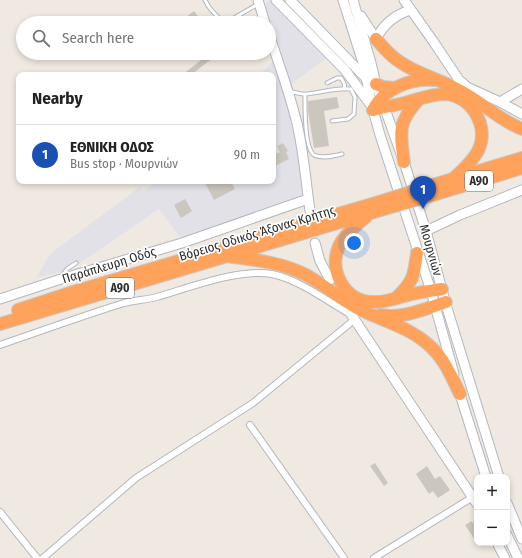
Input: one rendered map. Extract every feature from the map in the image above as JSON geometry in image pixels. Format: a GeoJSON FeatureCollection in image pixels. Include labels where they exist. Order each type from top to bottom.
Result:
{"type":"FeatureCollection","features":[{"type":"Feature","properties":{"kind":"highway"},"geometry":{"type":"LineString","coordinates":[[376,38],[392,57],[401,63],[417,72],[465,93],[500,117],[522,129]]}},
{"type":"Feature","properties":{"kind":"highway"},"geometry":{"type":"LineString","coordinates":[[371,81],[383,87],[395,88],[419,80],[436,80]]}},
{"type":"Feature","properties":{"kind":"highway"},"geometry":{"type":"LineString","coordinates":[[379,105],[395,88]]}},
{"type":"Feature","properties":{"kind":"highway"},"geometry":{"type":"LineString","coordinates":[[379,105],[419,100],[445,94],[457,97],[470,106],[479,117],[482,130],[479,150],[472,161],[454,178]]}},
{"type":"Feature","properties":{"kind":"highway"},"geometry":{"type":"LineString","coordinates":[[404,162],[400,135],[401,128],[407,114],[419,100]]}},
{"type":"Feature","properties":{"kind":"highway","name":"Βόρειος Οδικός Άξονας Κρήτης"},"geometry":{"type":"LineString","coordinates":[[434,189],[454,178],[522,158]]}},
{"type":"Feature","properties":{"kind":"highway","name":"Βόρειος Οδικός Άξονας Κρήτης"},"geometry":{"type":"LineString","coordinates":[[0,316],[73,292],[381,206],[434,189],[522,168]]}},
{"type":"Feature","properties":{"kind":"highway","name":"Βόρειος Οδικός Άξονας Κρήτης"},"geometry":{"type":"LineString","coordinates":[[0,324],[370,214],[381,206]]}},
{"type":"Feature","properties":{"kind":"highway"},"geometry":{"type":"LineString","coordinates":[[370,214],[345,237],[336,254],[336,271],[339,280],[345,289],[358,299],[373,302],[384,302],[408,295],[436,290]]}},
{"type":"Feature","properties":{"kind":"highway"},"geometry":{"type":"LineString","coordinates":[[395,299],[410,284],[415,270],[417,253]]}},
{"type":"Feature","properties":{"kind":"highway"},"geometry":{"type":"LineString","coordinates":[[227,256],[271,262],[295,270],[357,308],[414,334],[432,348],[445,364],[460,394]]}},
{"type":"Feature","properties":{"kind":"highway"},"geometry":{"type":"LineString","coordinates":[[371,314],[386,316],[408,314],[440,304]]}},
{"type":"Feature","properties":{"kind":"street"},"geometry":{"type":"LineString","coordinates":[[276,0],[345,70],[368,100],[379,105],[417,253],[436,290],[498,474]]}},
{"type":"Feature","properties":{"kind":"street"},"geometry":{"type":"LineString","coordinates":[[290,0],[371,81]]}},
{"type":"Feature","properties":{"kind":"street","name":"Μουρνιών"},"geometry":{"type":"LineString","coordinates":[[343,0],[379,105],[404,162],[426,231],[436,290]]}},
{"type":"Feature","properties":{"kind":"street"},"geometry":{"type":"LineString","coordinates":[[405,0],[410,10],[459,80],[467,87],[522,114]]}},
{"type":"Feature","properties":{"kind":"street"},"geometry":{"type":"LineString","coordinates":[[260,1],[264,16]]}},
{"type":"Feature","properties":{"kind":"street"},"geometry":{"type":"LineString","coordinates":[[354,4],[376,38],[393,18],[410,10]]}},
{"type":"Feature","properties":{"kind":"street","name":"Μουρνιών"},"geometry":{"type":"LineString","coordinates":[[354,4],[371,81],[379,105]]}},
{"type":"Feature","properties":{"kind":"street"},"geometry":{"type":"LineString","coordinates":[[276,54],[289,92],[303,156],[310,211]]}},
{"type":"Feature","properties":{"kind":"street"},"geometry":{"type":"LineString","coordinates":[[500,102],[522,88]]}},
{"type":"Feature","properties":{"kind":"street"},"geometry":{"type":"LineString","coordinates":[[426,231],[460,215],[522,190]]}},
{"type":"Feature","properties":{"kind":"street","name":"Παράπλευρη Οδός"},"geometry":{"type":"LineString","coordinates":[[0,299],[182,243],[308,199]]}},
{"type":"Feature","properties":{"kind":"street"},"geometry":{"type":"LineString","coordinates":[[315,243],[320,261],[330,280]]}},
{"type":"Feature","properties":{"kind":"street"},"geometry":{"type":"LineString","coordinates":[[0,345],[125,303],[149,299],[216,280],[251,273],[272,274],[286,279],[298,284],[351,314],[474,495],[374,558]]}},
{"type":"Feature","properties":{"kind":"street"},"geometry":{"type":"LineString","coordinates":[[440,304],[460,394],[485,474]]}},
{"type":"Feature","properties":{"kind":"street"},"geometry":{"type":"LineString","coordinates":[[42,558],[136,478],[253,403],[351,314]]}},
{"type":"Feature","properties":{"kind":"street"},"geometry":{"type":"LineString","coordinates":[[250,425],[344,558]]}},
{"type":"Feature","properties":{"kind":"street"},"geometry":{"type":"LineString","coordinates":[[510,509],[519,528],[522,539]]}},
{"type":"Feature","properties":{"kind":"street"},"geometry":{"type":"LineString","coordinates":[[0,512],[37,558]]}},
{"type":"Feature","properties":{"kind":"street"},"geometry":{"type":"LineString","coordinates":[[510,541],[518,558]]}},
{"type":"Feature","properties":{"kind":"street"},"geometry":{"type":"LineString","coordinates":[[499,546],[505,558]]}},
{"type":"Feature","properties":{"kind":"lane"},"geometry":{"type":"LineString","coordinates":[[206,0],[216,16]]}},
{"type":"Feature","properties":{"kind":"lane"},"geometry":{"type":"LineString","coordinates":[[237,16],[260,1]]}},
{"type":"Feature","properties":{"kind":"lane"},"geometry":{"type":"LineString","coordinates":[[327,83],[337,78],[341,78],[345,89]]}},
{"type":"Feature","properties":{"kind":"lane"},"geometry":{"type":"LineString","coordinates":[[289,92],[299,92],[305,94],[335,89],[351,89],[355,97],[354,114],[348,119],[332,121]]}},
{"type":"Feature","properties":{"kind":"lane"},"geometry":{"type":"LineString","coordinates":[[305,94],[306,128],[311,152],[316,156],[323,157],[342,154]]}},
{"type":"Feature","properties":{"kind":"lane"},"geometry":{"type":"LineString","coordinates":[[61,279],[63,273],[76,263]]}},
{"type":"Feature","properties":{"kind":"shaded area"},"geometry":{"type":"Polygon","coordinates":[[[269,0],[274,0],[329,56],[286,88],[298,141],[304,196],[181,239],[159,209],[70,270],[36,278],[50,254],[140,187],[143,191],[153,184],[276,184],[276,72],[263,72],[273,60],[276,60],[276,56],[279,53],[276,43],[276,16],[268,16],[266,4],[269,0]]]}},
{"type":"Feature","properties":{"kind":"building"},"geometry":{"type":"Polygon","coordinates":[[[194,11],[198,16],[188,16],[194,11]]]}},
{"type":"Feature","properties":{"kind":"building"},"geometry":{"type":"Polygon","coordinates":[[[201,60],[210,60],[195,72],[186,72],[201,60]]]}},
{"type":"Feature","properties":{"kind":"building"},"geometry":{"type":"Polygon","coordinates":[[[337,97],[339,108],[324,111],[329,146],[314,148],[308,111],[308,101],[337,97]]]}},
{"type":"Feature","properties":{"kind":"building"},"geometry":{"type":"Polygon","coordinates":[[[283,143],[288,151],[286,152],[289,159],[276,166],[276,154],[280,152],[277,146],[283,143]]]}},
{"type":"Feature","properties":{"kind":"building"},"geometry":{"type":"Polygon","coordinates":[[[206,184],[232,184],[235,189],[214,200],[206,184]]]}},
{"type":"Feature","properties":{"kind":"building"},"geometry":{"type":"Polygon","coordinates":[[[185,199],[192,211],[181,218],[174,205],[185,199]]]}},
{"type":"Feature","properties":{"kind":"building"},"geometry":{"type":"Polygon","coordinates":[[[375,463],[388,483],[384,486],[370,466],[375,463]]]}},
{"type":"Feature","properties":{"kind":"building"},"geometry":{"type":"Polygon","coordinates":[[[427,466],[435,479],[440,476],[450,490],[438,498],[433,491],[429,494],[416,474],[427,466]]]}},
{"type":"Feature","properties":{"kind":"building"},"geometry":{"type":"Polygon","coordinates":[[[472,521],[474,524],[474,538],[465,525],[472,521]]]}},
{"type":"Feature","properties":{"kind":"place","name":"ΕΘΝΙΚΗ ΟΔΟΣ"},"geometry":{"type":"Point","coordinates":[423,209]}}]}
